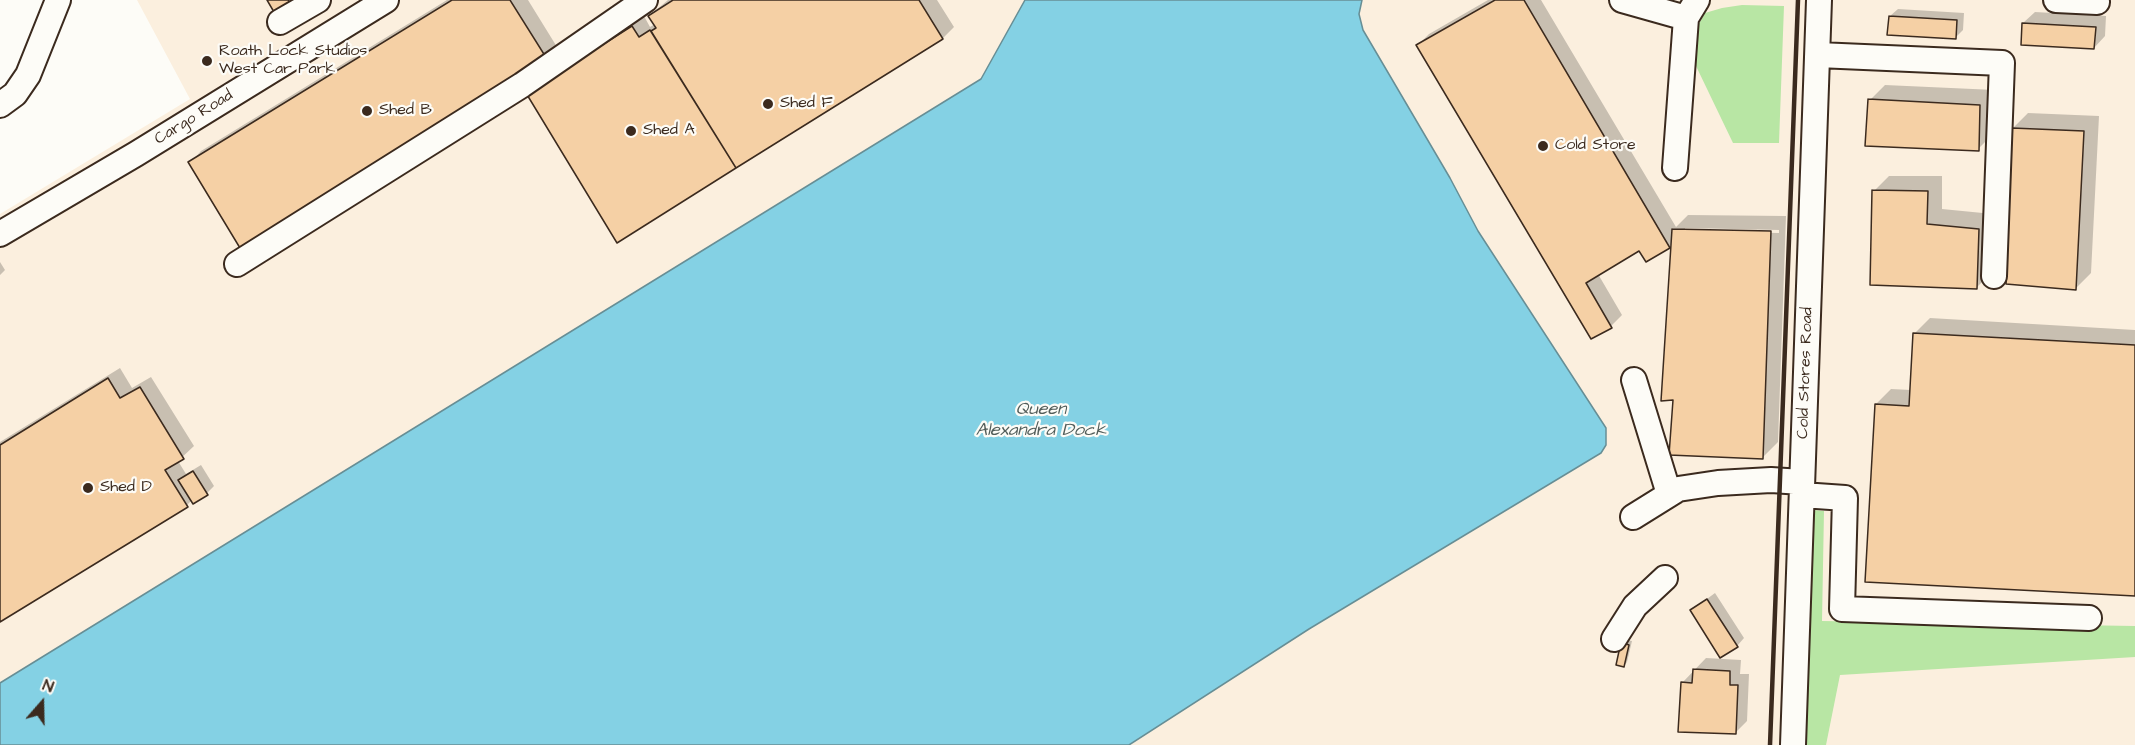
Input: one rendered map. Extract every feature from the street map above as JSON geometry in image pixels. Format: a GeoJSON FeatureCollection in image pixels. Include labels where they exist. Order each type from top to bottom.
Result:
{"type":"FeatureCollection","features":[{"type":"Feature","properties":{"kind":"street"},"geometry":{"type":"LineString","coordinates":[[0,105],[15,94],[28,75],[58,0]]}},
{"type":"Feature","properties":{"kind":"street"},"geometry":{"type":"LineString","coordinates":[[280,22],[318,0]]}},
{"type":"Feature","properties":{"kind":"street","name":"Cargo Road"},"geometry":{"type":"LineString","coordinates":[[0,234],[136,154],[386,0]]}},
{"type":"Feature","properties":{"kind":"street"},"geometry":{"type":"LineString","coordinates":[[237,264],[522,85],[645,0]]}},
{"type":"Feature","properties":{"kind":"street"},"geometry":{"type":"LineString","coordinates":[[1622,0],[1691,9],[1675,168]]}},
{"type":"Feature","properties":{"kind":"street","name":"Cold Stores Road"},"geometry":{"type":"LineString","coordinates":[[1793,745],[1819,0]]}},
{"type":"Feature","properties":{"kind":"street"},"geometry":{"type":"LineString","coordinates":[[2056,0],[2097,2]]}},
{"type":"Feature","properties":{"kind":"street"},"geometry":{"type":"LineString","coordinates":[[1818,55],[2002,63],[1994,276]]}},
{"type":"Feature","properties":{"kind":"street"},"geometry":{"type":"LineString","coordinates":[[1634,380],[1669,494]]}},
{"type":"Feature","properties":{"kind":"street"},"geometry":{"type":"LineString","coordinates":[[1633,517],[1678,489],[1718,483],[1780,480],[1802,489],[1845,498],[1842,609],[2089,618]]}},
{"type":"Feature","properties":{"kind":"street"},"geometry":{"type":"LineString","coordinates":[[1614,639],[1635,606],[1665,578]]}},
{"type":"Feature","properties":{"kind":"shaded area"},"geometry":{"type":"Polygon","coordinates":[[[137,0],[2135,0],[2135,745],[0,745],[0,214],[190,99],[137,0]]]}},
{"type":"Feature","properties":{"kind":"green space"},"geometry":{"type":"Polygon","coordinates":[[[1742,5],[1784,6],[1779,143],[1733,143],[1696,66],[1694,44],[1697,27],[1705,13],[1742,5]]]}},
{"type":"Feature","properties":{"kind":"green space"},"geometry":{"type":"Polygon","coordinates":[[[1790,508],[1824,511],[1822,621],[2135,626],[2135,657],[1840,675],[1826,745],[1781,745],[1790,508]]]}},
{"type":"Feature","properties":{"kind":"water","name":"Queen Alexandra Dock"},"geometry":{"type":"Polygon","coordinates":[[[1025,0],[1362,0],[1359,14],[1363,30],[1450,178],[1478,231],[1606,428],[1606,445],[1601,453],[1309,629],[1129,745],[0,745],[0,683],[981,79],[1025,0]]]}},
{"type":"Feature","properties":{"kind":"building"},"geometry":{"type":"Polygon","coordinates":[[[267,0],[288,0],[290,2],[274,12],[267,0]]]}},
{"type":"Feature","properties":{"kind":"building","name":"Shed B"},"geometry":{"type":"Polygon","coordinates":[[[452,0],[510,0],[547,59],[240,248],[188,162],[452,0]]]}},
{"type":"Feature","properties":{"kind":"building","name":"Shed F"},"geometry":{"type":"Polygon","coordinates":[[[673,0],[919,0],[943,39],[736,168],[651,31],[656,28],[648,16],[673,0]]]}},
{"type":"Feature","properties":{"kind":"building","name":"Cold Store"},"geometry":{"type":"Polygon","coordinates":[[[1495,0],[1524,0],[1670,248],[1646,262],[1639,251],[1586,283],[1612,328],[1591,339],[1416,45],[1495,0]]]}},
{"type":"Feature","properties":{"kind":"building"},"geometry":{"type":"Polygon","coordinates":[[[1889,16],[1957,20],[1956,39],[1887,35],[1889,16]]]}},
{"type":"Feature","properties":{"kind":"building"},"geometry":{"type":"Polygon","coordinates":[[[2022,23],[2096,27],[2094,49],[2021,45],[2022,23]]]}},
{"type":"Feature","properties":{"kind":"building","name":"Shed A"},"geometry":{"type":"Polygon","coordinates":[[[632,26],[639,37],[650,30],[736,168],[617,243],[526,93],[632,26]]]}},
{"type":"Feature","properties":{"kind":"building"},"geometry":{"type":"Polygon","coordinates":[[[1868,99],[1980,105],[1979,151],[1865,146],[1868,99]]]}},
{"type":"Feature","properties":{"kind":"building"},"geometry":{"type":"Polygon","coordinates":[[[2012,128],[2084,131],[2076,290],[2006,284],[2012,128]]]}},
{"type":"Feature","properties":{"kind":"building"},"geometry":{"type":"Polygon","coordinates":[[[1872,190],[1928,191],[1927,224],[1979,229],[1977,289],[1870,285],[1872,190]]]}},
{"type":"Feature","properties":{"kind":"building"},"geometry":{"type":"Polygon","coordinates":[[[1672,229],[1771,231],[1763,459],[1669,455],[1673,400],[1661,401],[1672,229]]]}},
{"type":"Feature","properties":{"kind":"building"},"geometry":{"type":"Polygon","coordinates":[[[1913,333],[2135,345],[2135,596],[1865,582],[1875,404],[1909,406],[1913,333]]]}},
{"type":"Feature","properties":{"kind":"building","name":"Shed D"},"geometry":{"type":"Polygon","coordinates":[[[108,378],[120,398],[140,387],[184,459],[165,470],[188,507],[0,622],[0,445],[108,378]]]}},
{"type":"Feature","properties":{"kind":"building"},"geometry":{"type":"Polygon","coordinates":[[[193,471],[208,495],[193,504],[178,480],[193,471]]]}},
{"type":"Feature","properties":{"kind":"building"},"geometry":{"type":"Polygon","coordinates":[[[1707,599],[1738,647],[1720,658],[1690,610],[1707,599]]]}},
{"type":"Feature","properties":{"kind":"building"},"geometry":{"type":"Polygon","coordinates":[[[1621,642],[1629,645],[1624,667],[1616,665],[1621,642]]]}},
{"type":"Feature","properties":{"kind":"building"},"geometry":{"type":"Polygon","coordinates":[[[1693,669],[1730,671],[1730,685],[1738,685],[1736,734],[1678,732],[1681,682],[1692,683],[1693,669]]]}},
{"type":"Feature","properties":{"kind":"railway"},"geometry":{"type":"LineString","coordinates":[[1770,745],[1798,0]]}},
{"type":"Feature","properties":{"kind":"place","name":"Roath Lock Studios West Car Park"},"geometry":{"type":"Point","coordinates":[207,61]}},
{"type":"Feature","properties":{"kind":"place","name":"Shed F"},"geometry":{"type":"Point","coordinates":[768,104]}},
{"type":"Feature","properties":{"kind":"place","name":"Shed B"},"geometry":{"type":"Point","coordinates":[367,111]}},
{"type":"Feature","properties":{"kind":"place","name":"Shed A"},"geometry":{"type":"Point","coordinates":[631,131]}},
{"type":"Feature","properties":{"kind":"place","name":"Cold Store"},"geometry":{"type":"Point","coordinates":[1543,146]}},
{"type":"Feature","properties":{"kind":"place","name":"Shed D"},"geometry":{"type":"Point","coordinates":[88,488]}}]}
